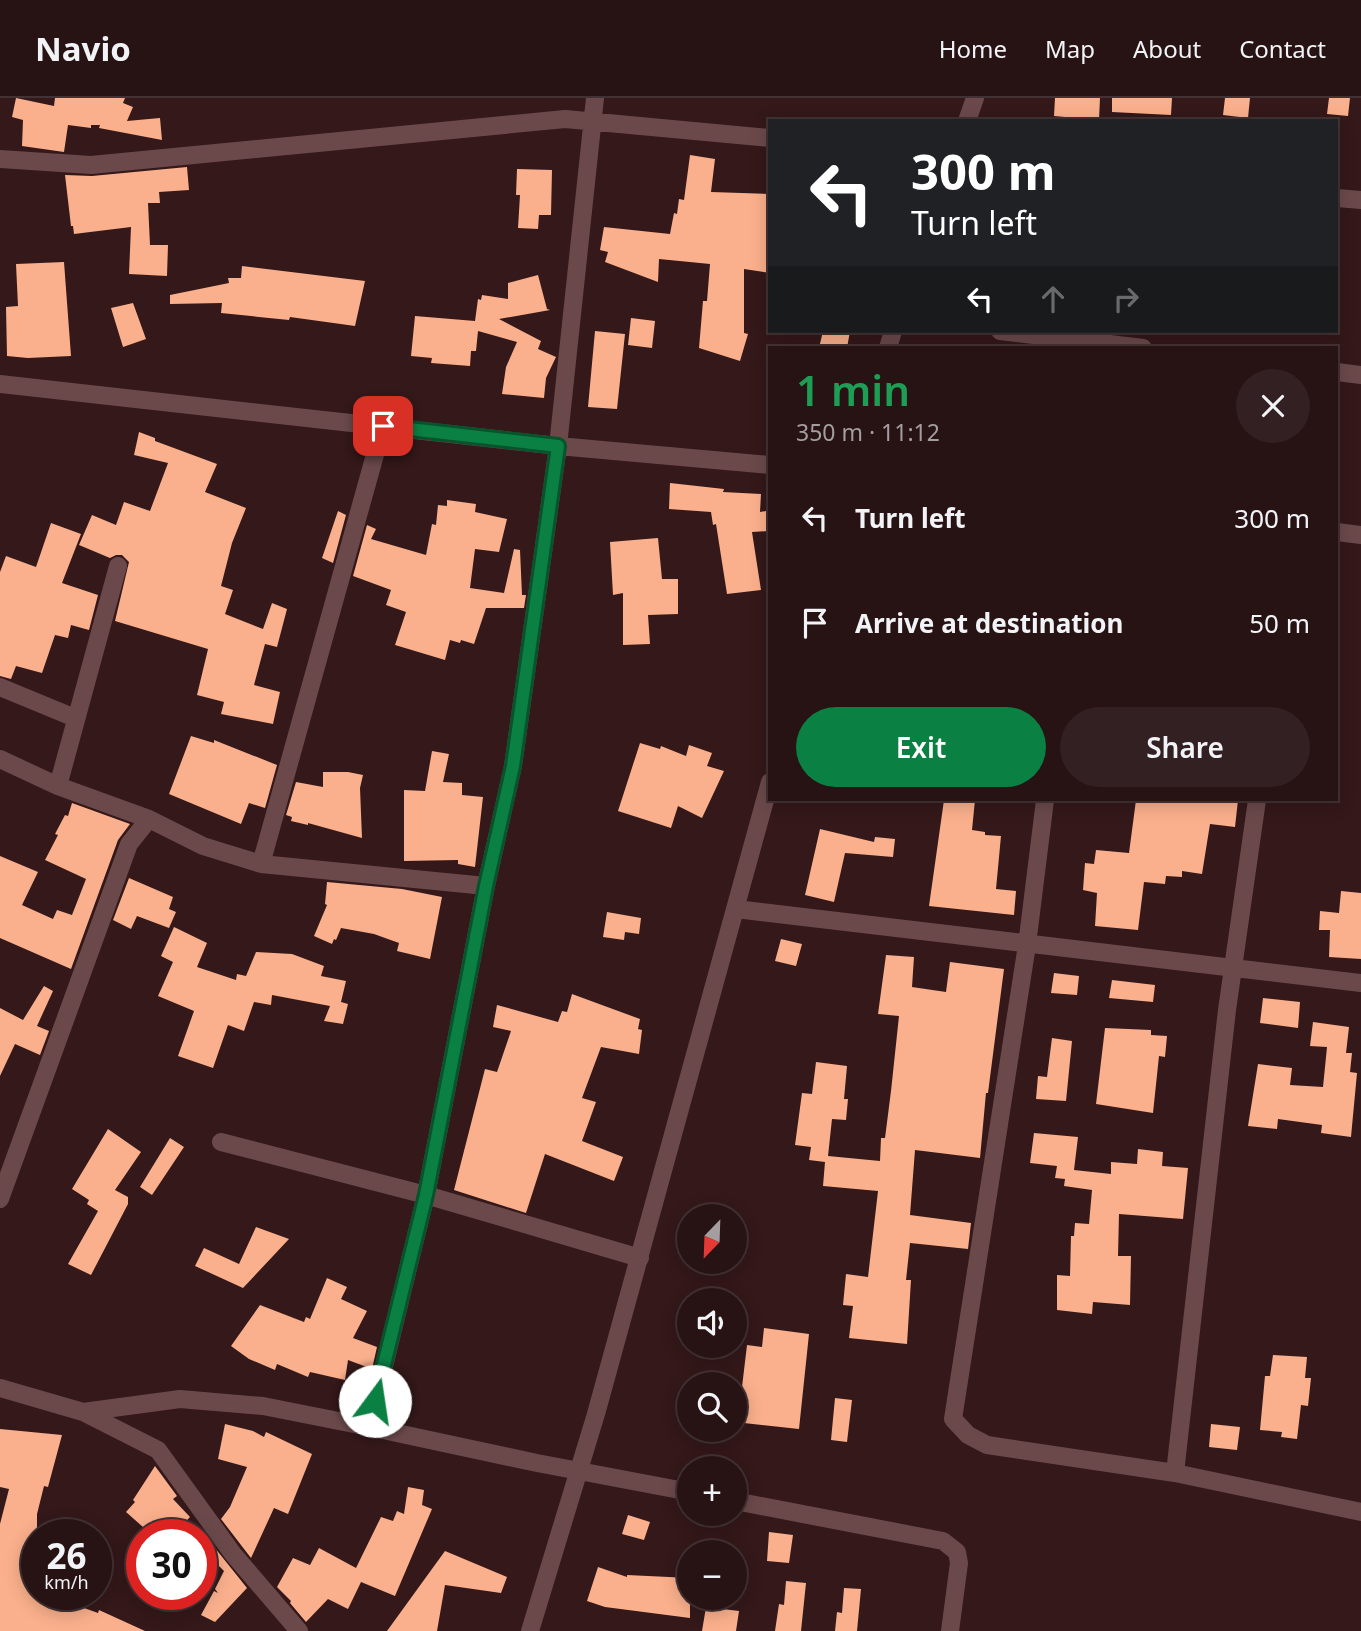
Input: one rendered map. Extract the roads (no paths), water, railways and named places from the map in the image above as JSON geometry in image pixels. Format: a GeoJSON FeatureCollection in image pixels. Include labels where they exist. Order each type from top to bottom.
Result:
{"type":"FeatureCollection","features":[{"type":"Feature","properties":{"kind":"street"},"geometry":{"type":"LineString","coordinates":[[369,1427],[426,1195],[486,886],[513,766],[558,446],[595,98]]}},
{"type":"Feature","properties":{"kind":"street"},"geometry":{"type":"LineString","coordinates":[[968,119],[975,98]]}},
{"type":"Feature","properties":{"kind":"street"},"geometry":{"type":"LineString","coordinates":[[0,159],[91,165],[565,119],[768,138]]}},
{"type":"Feature","properties":{"kind":"street"},"geometry":{"type":"LineString","coordinates":[[1338,198],[1361,200]]}},
{"type":"Feature","properties":{"kind":"street"},"geometry":{"type":"LineString","coordinates":[[1017,333],[1126,346]]}},
{"type":"Feature","properties":{"kind":"street"},"geometry":{"type":"LineString","coordinates":[[1338,372],[1361,375]]}},
{"type":"Feature","properties":{"kind":"street"},"geometry":{"type":"LineString","coordinates":[[0,384],[558,446],[768,465]]}},
{"type":"Feature","properties":{"kind":"street"},"geometry":{"type":"LineString","coordinates":[[261,864],[383,426]]}},
{"type":"Feature","properties":{"kind":"street"},"geometry":{"type":"LineString","coordinates":[[1338,532],[1361,535]]}},
{"type":"Feature","properties":{"kind":"street"},"geometry":{"type":"LineString","coordinates":[[58,786],[118,566]]}},
{"type":"Feature","properties":{"kind":"street"},"geometry":{"type":"LineString","coordinates":[[0,687],[75,718]]}},
{"type":"Feature","properties":{"kind":"street"},"geometry":{"type":"LineString","coordinates":[[0,760],[58,786],[149,819],[203,846],[261,864],[486,886]]}},
{"type":"Feature","properties":{"kind":"street"},"geometry":{"type":"LineString","coordinates":[[530,1631],[640,1258],[768,789]]}},
{"type":"Feature","properties":{"kind":"street"},"geometry":{"type":"LineString","coordinates":[[1045,801],[1027,945],[953,1419],[968,1435],[987,1445],[1175,1473],[1361,1512]]}},
{"type":"Feature","properties":{"kind":"street"},"geometry":{"type":"LineString","coordinates":[[1175,1473],[1233,969],[1257,801]]}},
{"type":"Feature","properties":{"kind":"street"},"geometry":{"type":"LineString","coordinates":[[0,1199],[58,1045],[96,928],[129,844],[149,819]]}},
{"type":"Feature","properties":{"kind":"street"},"geometry":{"type":"LineString","coordinates":[[736,909],[1361,983]]}},
{"type":"Feature","properties":{"kind":"street"},"geometry":{"type":"LineString","coordinates":[[221,1142],[426,1195],[640,1258]]}},
{"type":"Feature","properties":{"kind":"street"},"geometry":{"type":"LineString","coordinates":[[0,1388],[83,1412],[158,1450],[233,1554],[299,1631]]}},
{"type":"Feature","properties":{"kind":"street"},"geometry":{"type":"LineString","coordinates":[[83,1412],[180,1399],[263,1406],[677,1489]]}},
{"type":"Feature","properties":{"kind":"street"},"geometry":{"type":"LineString","coordinates":[[747,1503],[943,1541],[957,1552],[959,1563],[950,1631]]}}]}
